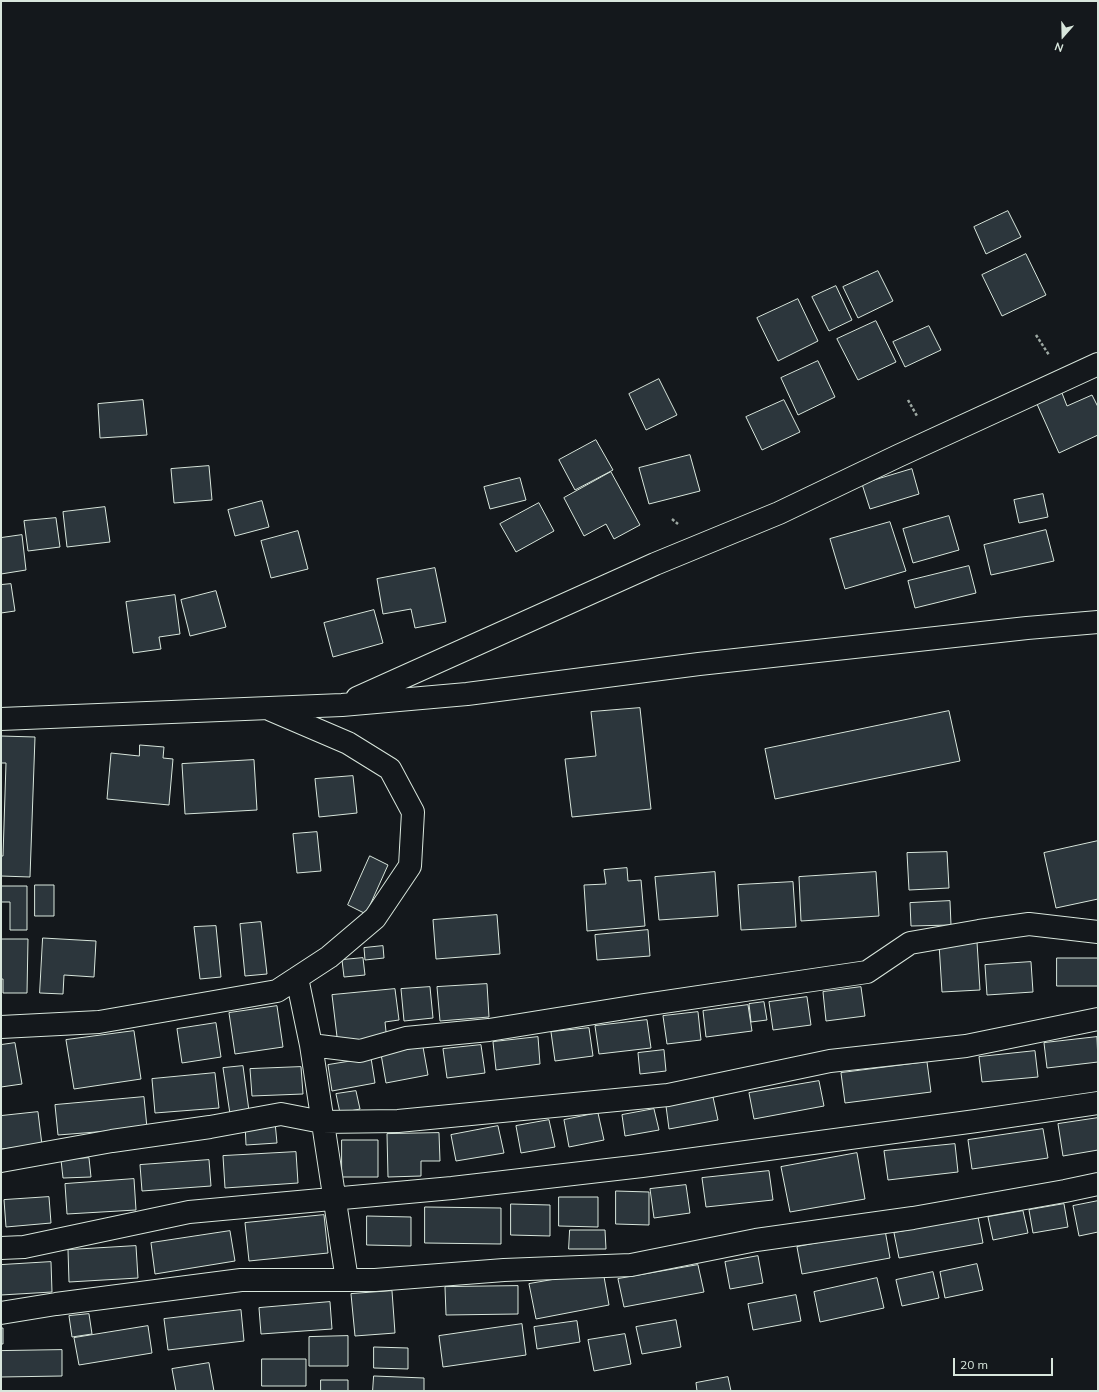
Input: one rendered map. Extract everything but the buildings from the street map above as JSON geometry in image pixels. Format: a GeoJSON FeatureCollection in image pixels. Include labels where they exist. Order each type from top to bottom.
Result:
{"type":"FeatureCollection","features":[{"type":"Feature","properties":{"kind":"street"},"geometry":{"type":"LineString","coordinates":[[342,705],[655,564],[779,513],[898,456],[1098,364]]}},
{"type":"Feature","properties":{"kind":"street"},"geometry":{"type":"LineString","coordinates":[[1,719],[342,705],[467,694],[699,664],[1027,628],[1098,622]]}},
{"type":"Feature","properties":{"kind":"street"},"geometry":{"type":"LineString","coordinates":[[1,1027],[98,1022],[276,991],[329,957],[375,918],[410,866],[412,812],[390,769],[348,743],[266,708]]}},
{"type":"Feature","properties":{"kind":"street"},"geometry":{"type":"LineString","coordinates":[[311,1045],[360,1051],[406,1038],[489,1030],[867,972],[910,944],[979,931],[1029,924],[1098,932]]}},
{"type":"Feature","properties":{"kind":"street"},"geometry":{"type":"LineString","coordinates":[[296,978],[311,1045],[347,1280]]}},
{"type":"Feature","properties":{"kind":"street"},"geometry":{"type":"LineString","coordinates":[[1,1161],[112,1141],[210,1127],[281,1114],[322,1122],[398,1121],[668,1095],[830,1060],[966,1046],[1098,1019]]}},
{"type":"Feature","properties":{"kind":"street"},"geometry":{"type":"LineString","coordinates":[[1,1248],[24,1247],[190,1212],[452,1188],[642,1166],[1098,1103]]}},
{"type":"Feature","properties":{"kind":"street"},"geometry":{"type":"LineString","coordinates":[[1,1313],[56,1304],[241,1280],[375,1280],[504,1270],[631,1265],[756,1240],[912,1218],[1098,1184]]}}]}
